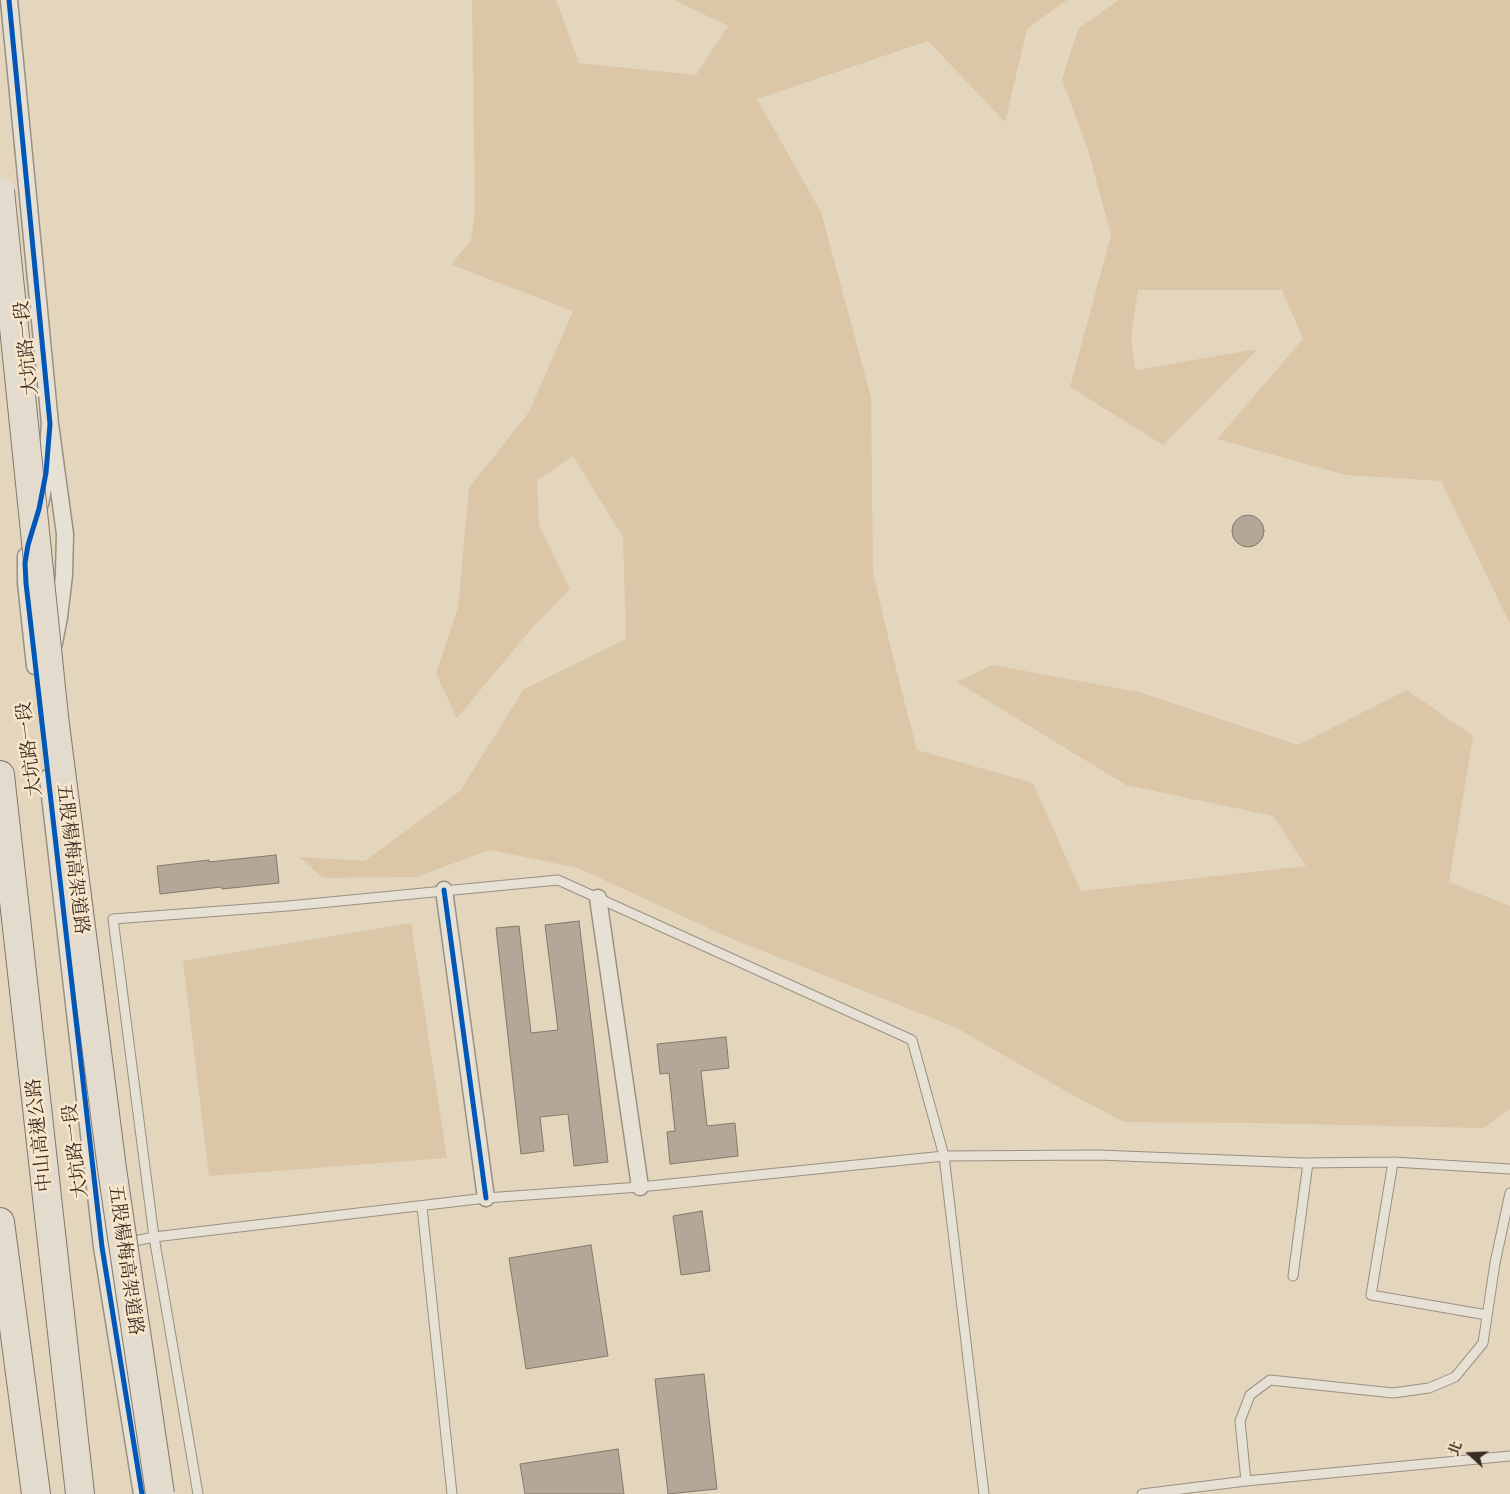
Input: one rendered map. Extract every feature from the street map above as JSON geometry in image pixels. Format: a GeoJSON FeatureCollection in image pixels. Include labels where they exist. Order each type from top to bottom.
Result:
{"type":"FeatureCollection","features":[{"type":"Feature","properties":{"kind":"highway","name":"五股楊梅高架道路"},"geometry":{"type":"LineString","coordinates":[[0,191],[54,717],[112,1169],[160,1494]]}},
{"type":"Feature","properties":{"kind":"highway","name":"中山高速公路"},"geometry":{"type":"LineString","coordinates":[[0,775],[80,1494]]}},
{"type":"Feature","properties":{"kind":"highway"},"geometry":{"type":"LineString","coordinates":[[0,1222],[36,1494]]}},
{"type":"Feature","properties":{"kind":"street","name":"大坑路一段"},"geometry":{"type":"LineString","coordinates":[[9,0],[50,424],[65,534],[64,575],[59,617],[46,687],[43,729]]}},
{"type":"Feature","properties":{"kind":"street","name":"大坑路一段"},"geometry":{"type":"LineString","coordinates":[[50,424],[46,473],[25,563],[28,603],[102,1247],[142,1494]]}},
{"type":"Feature","properties":{"kind":"street"},"geometry":{"type":"LineString","coordinates":[[444,890],[486,1198]]}},
{"type":"Feature","properties":{"kind":"street"},"geometry":{"type":"LineString","coordinates":[[598,898],[640,1187]]}},
{"type":"Feature","properties":{"kind":"lane"},"geometry":{"type":"LineString","coordinates":[[198,1494],[154,1237],[113,919],[288,906],[558,880],[912,1040],[944,1156],[984,1494]]}},
{"type":"Feature","properties":{"kind":"lane"},"geometry":{"type":"LineString","coordinates":[[102,1247],[154,1237],[486,1198],[640,1187],[944,1156],[1098,1155],[1308,1163],[1393,1162],[1510,1169]]}},
{"type":"Feature","properties":{"kind":"lane"},"geometry":{"type":"LineString","coordinates":[[1393,1162],[1371,1295],[1487,1314]]}},
{"type":"Feature","properties":{"kind":"lane"},"geometry":{"type":"LineString","coordinates":[[1293,1276],[1308,1163]]}},
{"type":"Feature","properties":{"kind":"lane"},"geometry":{"type":"LineString","coordinates":[[1246,1481],[1240,1421],[1250,1395],[1270,1380],[1393,1393],[1429,1388],[1455,1377],[1483,1343],[1495,1263],[1510,1193]]}},
{"type":"Feature","properties":{"kind":"lane"},"geometry":{"type":"LineString","coordinates":[[422,1206],[452,1494]]}},
{"type":"Feature","properties":{"kind":"lane"},"geometry":{"type":"LineString","coordinates":[[1142,1494],[1246,1481],[1510,1456]]}},
{"type":"Feature","properties":{"kind":"shaded area"},"geometry":{"type":"Polygon","coordinates":[[[472,0],[556,0],[579,63],[696,75],[728,26],[674,0],[1067,0],[1027,29],[1005,122],[928,41],[757,99],[821,212],[871,397],[873,572],[917,750],[1033,783],[1081,891],[1306,866],[1273,816],[1126,785],[957,682],[992,665],[1139,692],[1298,745],[1407,690],[1473,736],[1449,882],[1510,906],[1510,1109],[1484,1128],[1124,1122],[1069,1093],[955,1027],[732,939],[578,868],[490,850],[416,877],[323,878],[299,857],[365,861],[460,791],[524,689],[626,639],[623,537],[573,456],[537,481],[539,525],[570,589],[533,627],[457,718],[436,674],[458,607],[469,488],[529,412],[573,311],[452,265],[450,266],[471,240],[475,212],[472,0]]]}},
{"type":"Feature","properties":{"kind":"shaded area"},"geometry":{"type":"Polygon","coordinates":[[[1119,0],[1510,0],[1510,624],[1441,481],[1346,475],[1217,439],[1303,339],[1282,290],[1138,290],[1131,337],[1135,370],[1258,349],[1163,445],[1070,387],[1111,235],[1088,150],[1062,79],[1078,29],[1119,0]]]}},
{"type":"Feature","properties":{"kind":"shaded area"},"geometry":{"type":"Polygon","coordinates":[[[411,923],[447,1158],[209,1176],[183,961],[411,923]]]}},
{"type":"Feature","properties":{"kind":"building"},"geometry":{"type":"Polygon","coordinates":[[[1248,515],[1259,520],[1264,531],[1259,542],[1248,547],[1237,542],[1232,531],[1237,520],[1248,515]]]}},
{"type":"Feature","properties":{"kind":"building"},"geometry":{"type":"Polygon","coordinates":[[[276,855],[279,883],[160,894],[157,866],[276,855]]]}},
{"type":"Feature","properties":{"kind":"building"},"geometry":{"type":"Polygon","coordinates":[[[579,921],[608,1162],[574,1166],[568,1114],[540,1117],[544,1151],[521,1154],[496,928],[519,926],[531,1033],[558,1030],[545,925],[579,921]]]}},
{"type":"Feature","properties":{"kind":"building"},"geometry":{"type":"Polygon","coordinates":[[[726,1037],[729,1068],[701,1071],[707,1126],[735,1123],[738,1156],[670,1164],[667,1132],[675,1131],[669,1073],[660,1074],[657,1044],[726,1037]]]}},
{"type":"Feature","properties":{"kind":"building"},"geometry":{"type":"Polygon","coordinates":[[[702,1211],[710,1271],[681,1275],[673,1216],[702,1211]]]}},
{"type":"Feature","properties":{"kind":"building"},"geometry":{"type":"Polygon","coordinates":[[[591,1245],[608,1356],[526,1369],[509,1258],[591,1245]]]}},
{"type":"Feature","properties":{"kind":"building"},"geometry":{"type":"Polygon","coordinates":[[[704,1374],[717,1489],[668,1494],[655,1379],[704,1374]]]}},
{"type":"Feature","properties":{"kind":"building"},"geometry":{"type":"Polygon","coordinates":[[[618,1449],[624,1494],[525,1494],[520,1464],[618,1449]]]}},
{"type":"Feature","properties":{"kind":"cycle path"},"geometry":{"type":"LineString","coordinates":[[9,0],[50,424],[46,473],[25,563],[26,583],[102,1247],[142,1494]]}},
{"type":"Feature","properties":{"kind":"cycle path"},"geometry":{"type":"LineString","coordinates":[[444,890],[486,1198]]}}]}
